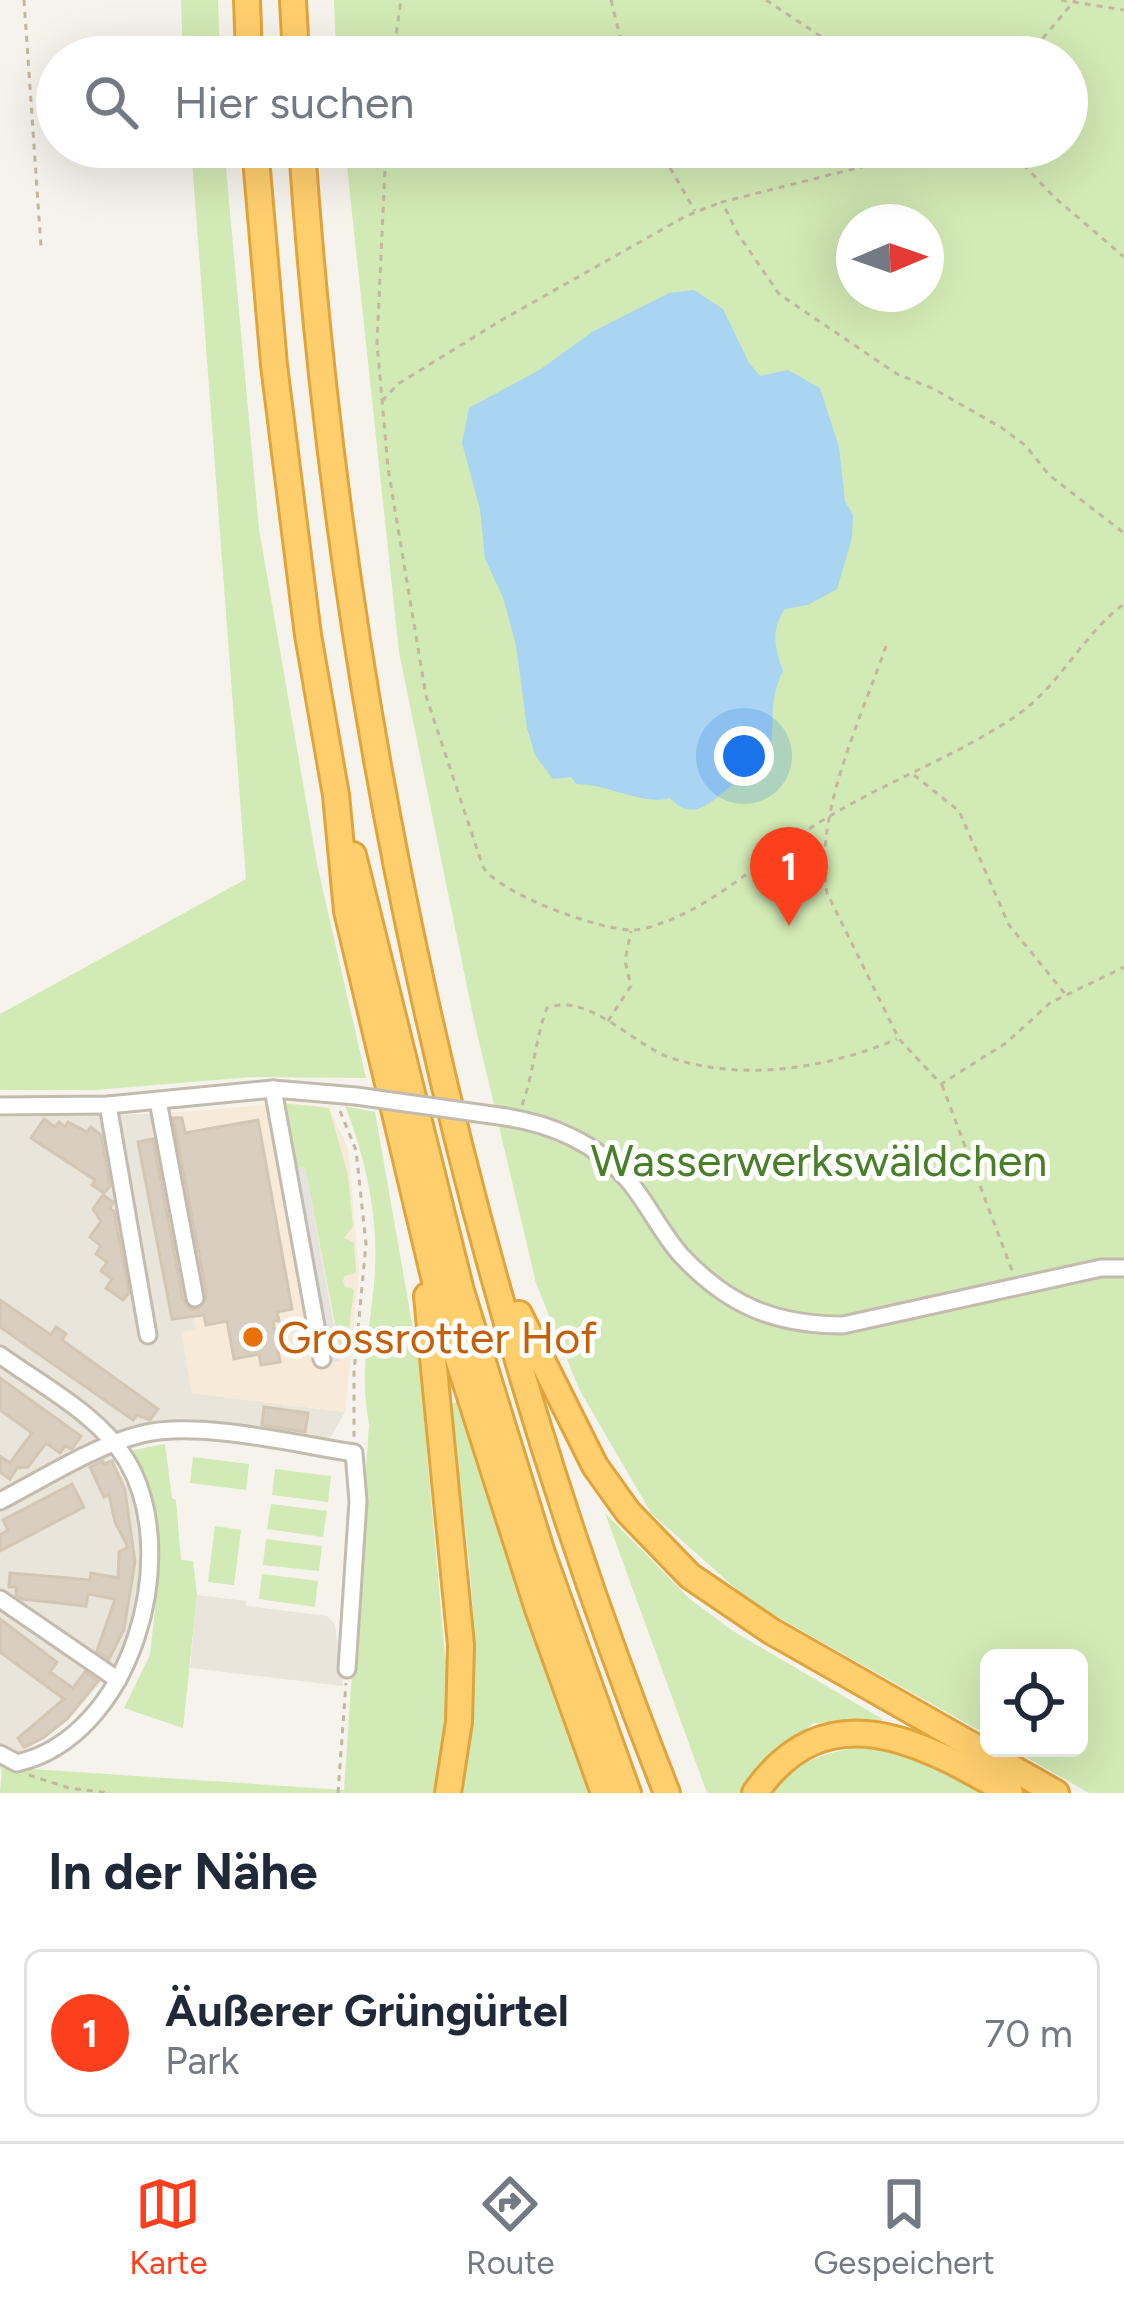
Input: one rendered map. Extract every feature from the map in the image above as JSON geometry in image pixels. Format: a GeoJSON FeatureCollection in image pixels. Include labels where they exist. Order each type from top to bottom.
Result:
{"type":"FeatureCollection","features":[{"type":"Feature","properties":{"kind":"highway"},"geometry":{"type":"LineString","coordinates":[[247,0],[248,36]]}},
{"type":"Feature","properties":{"kind":"highway"},"geometry":{"type":"LineString","coordinates":[[293,0],[295,36]]}},
{"type":"Feature","properties":{"kind":"highway"},"geometry":{"type":"LineString","coordinates":[[257,168],[293,529],[336,795],[347,910],[417,1216],[470,1405],[604,1793]]}},
{"type":"Feature","properties":{"kind":"highway"},"geometry":{"type":"LineString","coordinates":[[304,168],[327,421],[371,719],[422,976],[487,1247],[553,1467],[653,1757],[670,1793]]}},
{"type":"Feature","properties":{"kind":"highway"},"geometry":{"type":"LineString","coordinates":[[336,795],[467,1312],[542,1553],[628,1793]]}},
{"type":"Feature","properties":{"kind":"highway"},"geometry":{"type":"LineString","coordinates":[[417,1216],[460,1645],[459,1722],[448,1793]]}},
{"type":"Feature","properties":{"kind":"highway"},"geometry":{"type":"LineString","coordinates":[[487,1247],[595,1466],[656,1545],[729,1605],[1056,1793]]}},
{"type":"Feature","properties":{"kind":"highway"},"geometry":{"type":"LineString","coordinates":[[754,1793],[798,1750],[855,1733],[916,1743],[1010,1793]]}},
{"type":"Feature","properties":{"kind":"street"},"geometry":{"type":"LineString","coordinates":[[0,1106],[109,1105],[273,1089],[514,1113],[597,1152],[626,1177],[680,1253],[712,1283],[756,1312],[799,1325],[843,1325],[1101,1268],[1124,1268]]}},
{"type":"Feature","properties":{"kind":"street"},"geometry":{"type":"LineString","coordinates":[[273,1089],[322,1360]]}},
{"type":"Feature","properties":{"kind":"street"},"geometry":{"type":"LineString","coordinates":[[158,1101],[196,1298]]}},
{"type":"Feature","properties":{"kind":"street"},"geometry":{"type":"LineString","coordinates":[[109,1105],[148,1335]]}},
{"type":"Feature","properties":{"kind":"street"},"geometry":{"type":"LineString","coordinates":[[0,1354],[115,1443],[140,1490],[150,1556],[143,1619],[118,1680],[103,1701],[59,1743],[38,1756],[17,1763],[0,1754]]}},
{"type":"Feature","properties":{"kind":"street"},"geometry":{"type":"LineString","coordinates":[[0,1501],[115,1443],[146,1433],[189,1429],[353,1453],[358,1501],[347,1669]]}},
{"type":"Feature","properties":{"kind":"street"},"geometry":{"type":"LineString","coordinates":[[0,1600],[118,1680]]}},
{"type":"Feature","properties":{"kind":"path"},"geometry":{"type":"LineString","coordinates":[[24,0],[41,247]]}},
{"type":"Feature","properties":{"kind":"path"},"geometry":{"type":"LineString","coordinates":[[396,36],[401,0]]}},
{"type":"Feature","properties":{"kind":"path"},"geometry":{"type":"LineString","coordinates":[[611,0],[620,36]]}},
{"type":"Feature","properties":{"kind":"path"},"geometry":{"type":"LineString","coordinates":[[766,0],[820,36]]}},
{"type":"Feature","properties":{"kind":"path"},"geometry":{"type":"LineString","coordinates":[[1060,0],[1124,10]]}},
{"type":"Feature","properties":{"kind":"path"},"geometry":{"type":"LineString","coordinates":[[1045,36],[1074,1]]}},
{"type":"Feature","properties":{"kind":"path"},"geometry":{"type":"LineString","coordinates":[[385,168],[377,343],[381,403],[422,677],[483,867],[492,880],[523,898],[631,930],[660,924],[739,881],[831,815],[1018,715],[1059,677],[1107,616],[1124,604]]}},
{"type":"Feature","properties":{"kind":"path"},"geometry":{"type":"LineString","coordinates":[[670,168],[696,213]]}},
{"type":"Feature","properties":{"kind":"path"},"geometry":{"type":"LineString","coordinates":[[381,403],[398,384],[500,321],[696,213],[722,202],[857,168]]}},
{"type":"Feature","properties":{"kind":"path"},"geometry":{"type":"LineString","coordinates":[[1026,168],[1124,257]]}},
{"type":"Feature","properties":{"kind":"path"},"geometry":{"type":"LineString","coordinates":[[722,202],[779,294],[896,374],[934,389],[1002,428],[1049,475],[1124,533]]}},
{"type":"Feature","properties":{"kind":"path"},"geometry":{"type":"LineString","coordinates":[[886,646],[831,815],[823,858],[827,893],[898,1039],[941,1084],[1018,1287]]}},
{"type":"Feature","properties":{"kind":"path"},"geometry":{"type":"LineString","coordinates":[[911,772],[959,812],[1009,925],[1067,996]]}},
{"type":"Feature","properties":{"kind":"path"},"geometry":{"type":"LineString","coordinates":[[607,1022],[631,986],[625,961],[631,930]]}},
{"type":"Feature","properties":{"kind":"path"},"geometry":{"type":"LineString","coordinates":[[941,1084],[1006,1042],[1050,1003],[1124,968]]}},
{"type":"Feature","properties":{"kind":"path"},"geometry":{"type":"LineString","coordinates":[[514,1113],[547,1007],[575,1006],[670,1058],[730,1067],[829,1064],[898,1039]]}},
{"type":"Feature","properties":{"kind":"path"},"geometry":{"type":"LineString","coordinates":[[333,1093],[356,1150],[364,1212],[366,1274],[354,1372],[353,1453]]}},
{"type":"Feature","properties":{"kind":"path"},"geometry":{"type":"LineString","coordinates":[[338,1793],[347,1669]]}},
{"type":"Feature","properties":{"kind":"path"},"geometry":{"type":"LineString","coordinates":[[17,1763],[31,1777],[108,1793]]}},
{"type":"Feature","properties":{"kind":"shaded area"},"geometry":{"type":"Polygon","coordinates":[[[291,1103],[329,1108],[348,1148],[359,1272],[345,1412],[192,1393],[181,1332],[196,1329],[155,1114],[291,1103]]]}},
{"type":"Feature","properties":{"kind":"shaded area"},"geometry":{"type":"Polygon","coordinates":[[[155,1114],[196,1330],[182,1332],[192,1393],[345,1412],[328,1442],[190,1424],[135,1425],[100,1438],[131,1491],[144,1552],[138,1612],[119,1658],[72,1716],[0,1770],[0,1117],[155,1114]]]}},
{"type":"Feature","properties":{"kind":"shaded area"},"geometry":{"type":"Polygon","coordinates":[[[305,1167],[340,1361],[327,1363],[292,1169],[305,1167]]]}},
{"type":"Feature","properties":{"kind":"shaded area"},"geometry":{"type":"Polygon","coordinates":[[[197,1595],[327,1616],[335,1624],[343,1686],[190,1668],[197,1595]]]}},
{"type":"Feature","properties":{"kind":"green space"},"geometry":{"type":"Polygon","coordinates":[[[181,0],[218,0],[219,36],[182,36],[181,0]]]}},
{"type":"Feature","properties":{"kind":"green space","name":"Wasserwerkswäldchen"},"geometry":{"type":"Polygon","coordinates":[[[334,0],[1124,0],[1124,1793],[1089,1793],[1026,1757],[1088,1757],[1088,1649],[980,1649],[980,1731],[751,1602],[651,1513],[579,1389],[536,1283],[473,1016],[399,652],[347,168],[1088,168],[1088,36],[335,36],[334,0]]]}},
{"type":"Feature","properties":{"kind":"green space"},"geometry":{"type":"Polygon","coordinates":[[[193,168],[226,168],[259,529],[317,864],[366,1078],[252,1077],[95,1090],[0,1090],[0,1014],[246,879],[193,168]]]}},
{"type":"Feature","properties":{"kind":"green space"},"geometry":{"type":"Polygon","coordinates":[[[281,1103],[329,1108],[348,1175],[353,1226],[344,1238],[354,1243],[356,1273],[343,1280],[345,1287],[354,1289],[346,1353],[341,1354],[305,1167],[294,1169],[281,1103]]]}},
{"type":"Feature","properties":{"kind":"green space"},"geometry":{"type":"Polygon","coordinates":[[[345,1106],[375,1112],[419,1363],[447,1679],[433,1793],[0,1793],[2,1767],[344,1790],[369,1425],[365,1364],[375,1248],[369,1186],[345,1106]]]}},
{"type":"Feature","properties":{"kind":"green space"},"geometry":{"type":"Polygon","coordinates":[[[457,1401],[593,1793],[459,1793],[469,1745],[475,1648],[451,1405],[457,1401]]]}},
{"type":"Feature","properties":{"kind":"green space"},"geometry":{"type":"Polygon","coordinates":[[[165,1444],[181,1560],[193,1561],[197,1595],[183,1728],[124,1708],[150,1655],[160,1562],[149,1491],[128,1451],[165,1444]]]}},
{"type":"Feature","properties":{"kind":"green space"},"geometry":{"type":"Polygon","coordinates":[[[193,1457],[249,1464],[246,1490],[190,1483],[193,1457]]]}},
{"type":"Feature","properties":{"kind":"green space"},"geometry":{"type":"Polygon","coordinates":[[[275,1469],[331,1476],[328,1502],[272,1495],[275,1469]]]}},
{"type":"Feature","properties":{"kind":"green space"},"geometry":{"type":"Polygon","coordinates":[[[271,1504],[327,1511],[323,1537],[267,1529],[271,1504]]]}},
{"type":"Feature","properties":{"kind":"green space"},"geometry":{"type":"Polygon","coordinates":[[[605,1513],[690,1599],[733,1631],[884,1720],[814,1723],[779,1748],[741,1793],[707,1793],[605,1513]]]}},
{"type":"Feature","properties":{"kind":"green space"},"geometry":{"type":"Polygon","coordinates":[[[215,1526],[241,1530],[234,1585],[208,1582],[215,1526]]]}},
{"type":"Feature","properties":{"kind":"green space"},"geometry":{"type":"Polygon","coordinates":[[[266,1539],[322,1546],[319,1571],[263,1565],[266,1539]]]}},
{"type":"Feature","properties":{"kind":"green space"},"geometry":{"type":"Polygon","coordinates":[[[262,1574],[318,1581],[315,1607],[259,1599],[262,1574]]]}},
{"type":"Feature","properties":{"kind":"green space"},"geometry":{"type":"Polygon","coordinates":[[[858,1747],[910,1753],[990,1793],[773,1793],[790,1773],[810,1761],[858,1747]]]}},
{"type":"Feature","properties":{"kind":"water"},"geometry":{"type":"Polygon","coordinates":[[[694,290],[723,309],[760,376],[788,370],[820,388],[839,447],[845,501],[853,515],[852,538],[837,589],[808,605],[785,609],[777,625],[776,647],[783,671],[766,759],[713,801],[692,810],[670,798],[637,797],[576,784],[571,777],[553,779],[535,755],[516,645],[503,597],[485,559],[480,509],[462,443],[469,408],[541,369],[592,332],[669,293],[694,290]]]}},
{"type":"Feature","properties":{"kind":"building"},"geometry":{"type":"Polygon","coordinates":[[[173,1118],[182,1118],[185,1133],[258,1120],[292,1309],[277,1312],[279,1321],[273,1321],[280,1362],[261,1365],[259,1354],[234,1359],[227,1321],[206,1325],[204,1315],[172,1319],[138,1142],[153,1139],[183,1300],[190,1309],[198,1309],[207,1296],[173,1118]]]}},
{"type":"Feature","properties":{"kind":"building"},"geometry":{"type":"Polygon","coordinates":[[[44,1119],[55,1127],[68,1122],[87,1132],[91,1127],[101,1135],[110,1186],[104,1193],[92,1185],[95,1180],[31,1138],[44,1119]]]}},
{"type":"Feature","properties":{"kind":"building"},"geometry":{"type":"Polygon","coordinates":[[[103,1195],[113,1202],[110,1209],[129,1293],[123,1300],[106,1288],[112,1279],[101,1271],[107,1262],[96,1254],[101,1246],[90,1237],[101,1221],[93,1209],[103,1195]]]}},
{"type":"Feature","properties":{"kind":"building"},"geometry":{"type":"Polygon","coordinates":[[[0,1300],[51,1335],[56,1327],[66,1334],[62,1340],[158,1409],[150,1420],[137,1415],[133,1420],[0,1327],[0,1300]]]}},
{"type":"Feature","properties":{"kind":"building"},"geometry":{"type":"Polygon","coordinates":[[[0,1378],[81,1436],[72,1449],[65,1446],[60,1453],[46,1443],[28,1467],[17,1468],[10,1479],[0,1472],[0,1456],[10,1463],[32,1433],[0,1410],[0,1378]]]}},
{"type":"Feature","properties":{"kind":"building"},"geometry":{"type":"Polygon","coordinates":[[[264,1407],[308,1413],[305,1432],[262,1425],[264,1407]]]}},
{"type":"Feature","properties":{"kind":"building"},"geometry":{"type":"Polygon","coordinates":[[[112,1461],[125,1490],[135,1562],[124,1629],[109,1659],[97,1651],[115,1599],[88,1594],[86,1606],[22,1599],[16,1587],[9,1587],[10,1573],[90,1580],[91,1573],[118,1578],[119,1552],[128,1547],[115,1522],[109,1494],[104,1497],[90,1467],[112,1461]]]}},
{"type":"Feature","properties":{"kind":"building"},"geometry":{"type":"Polygon","coordinates":[[[72,1484],[84,1507],[0,1551],[0,1535],[8,1530],[3,1520],[72,1484]]]}},
{"type":"Feature","properties":{"kind":"building"},"geometry":{"type":"Polygon","coordinates":[[[0,1619],[57,1662],[50,1672],[73,1688],[85,1672],[98,1681],[67,1719],[24,1747],[18,1738],[64,1699],[0,1652],[0,1619]]]}},
{"type":"Feature","properties":{"kind":"place","name":"Äußerer Grüngürtel"},"geometry":{"type":"Point","coordinates":[789,926]}},
{"type":"Feature","properties":{"kind":"place","name":"Grossrotter Hof"},"geometry":{"type":"Point","coordinates":[253,1337]}}]}
